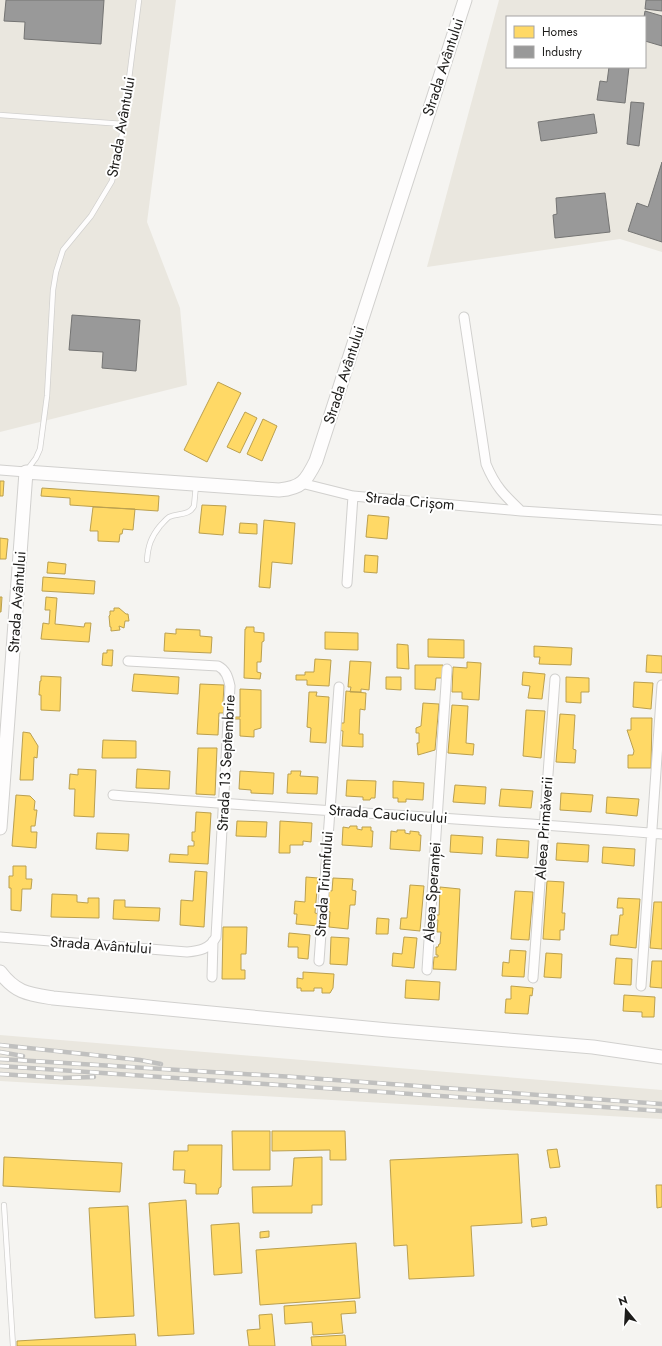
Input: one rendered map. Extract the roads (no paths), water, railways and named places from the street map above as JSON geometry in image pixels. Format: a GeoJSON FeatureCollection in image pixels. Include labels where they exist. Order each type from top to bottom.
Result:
{"type":"FeatureCollection","features":[{"type":"Feature","properties":{"kind":"main road","name":"Strada Avântului"},"geometry":{"type":"LineString","coordinates":[[301,483],[310,474],[318,454],[465,0]]}},
{"type":"Feature","properties":{"kind":"main road","name":"Strada Avântului"},"geometry":{"type":"LineString","coordinates":[[0,828],[26,472]]}},
{"type":"Feature","properties":{"kind":"main road"},"geometry":{"type":"LineString","coordinates":[[26,472],[279,490],[292,489],[301,483]]}},
{"type":"Feature","properties":{"kind":"main road"},"geometry":{"type":"LineString","coordinates":[[0,972],[9,984],[18,990],[33,995],[52,998],[380,1029],[593,1047],[662,1057]]}},
{"type":"Feature","properties":{"kind":"street"},"geometry":{"type":"LineString","coordinates":[[464,317],[486,464],[493,481],[521,511]]}},
{"type":"Feature","properties":{"kind":"street"},"geometry":{"type":"LineString","coordinates":[[0,470],[26,472]]}},
{"type":"Feature","properties":{"kind":"street","name":"Strada Crișom"},"geometry":{"type":"LineString","coordinates":[[301,483],[353,496],[521,511],[661,520]]}},
{"type":"Feature","properties":{"kind":"street"},"geometry":{"type":"LineString","coordinates":[[347,583],[353,496]]}},
{"type":"Feature","properties":{"kind":"street","name":"Strada 13 Septembrie"},"geometry":{"type":"LineString","coordinates":[[128,661],[218,666],[226,672],[228,678],[230,686],[224,804],[216,937],[213,941],[212,977]]}},
{"type":"Feature","properties":{"kind":"street","name":"Aleea Speranței"},"geometry":{"type":"LineString","coordinates":[[427,970],[447,670]]}},
{"type":"Feature","properties":{"kind":"street","name":"Aleea Primăverii"},"geometry":{"type":"LineString","coordinates":[[533,978],[555,679]]}},
{"type":"Feature","properties":{"kind":"street"},"geometry":{"type":"LineString","coordinates":[[641,986],[662,685]]}},
{"type":"Feature","properties":{"kind":"street","name":"Strada Triumfului"},"geometry":{"type":"LineString","coordinates":[[319,961],[339,687]]}},
{"type":"Feature","properties":{"kind":"street","name":"Strada Cauciucului"},"geometry":{"type":"LineString","coordinates":[[113,795],[662,834]]}},
{"type":"Feature","properties":{"kind":"street","name":"Strada Avântului"},"geometry":{"type":"LineString","coordinates":[[0,937],[187,952],[203,950],[213,941]]}},
{"type":"Feature","properties":{"kind":"lane","name":"Strada Avântului"},"geometry":{"type":"LineString","coordinates":[[26,472],[36,458],[40,449],[47,396],[53,290],[56,272],[63,250],[91,216],[112,182],[124,124],[139,0]]}},
{"type":"Feature","properties":{"kind":"lane"},"geometry":{"type":"LineString","coordinates":[[0,115],[124,124]]}},
{"type":"Feature","properties":{"kind":"lane"},"geometry":{"type":"LineString","coordinates":[[147,560],[150,540],[160,526],[168,518],[187,513],[193,509],[196,484]]}},
{"type":"Feature","properties":{"kind":"lane"},"geometry":{"type":"LineString","coordinates":[[4,1205],[13,1346]]}},
{"type":"Feature","properties":{"kind":"railway"},"geometry":{"type":"LineString","coordinates":[[0,1045],[140,1060],[161,1064]]}},
{"type":"Feature","properties":{"kind":"railway"},"geometry":{"type":"LineString","coordinates":[[0,1052],[23,1056]]}},
{"type":"Feature","properties":{"kind":"railway"},"geometry":{"type":"LineString","coordinates":[[0,1059],[294,1077],[662,1104]]}},
{"type":"Feature","properties":{"kind":"railway"},"geometry":{"type":"LineString","coordinates":[[0,1066],[662,1111]]}},
{"type":"Feature","properties":{"kind":"railway"},"geometry":{"type":"LineString","coordinates":[[0,1074],[61,1078],[94,1077]]}}]}
